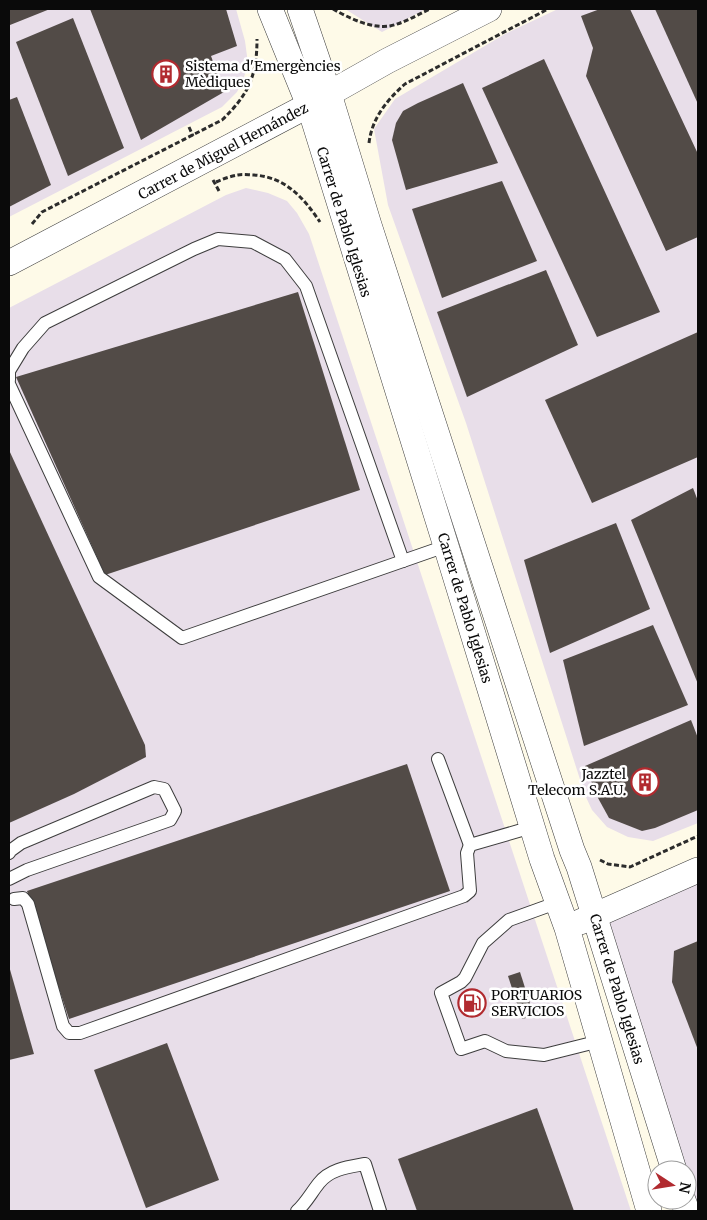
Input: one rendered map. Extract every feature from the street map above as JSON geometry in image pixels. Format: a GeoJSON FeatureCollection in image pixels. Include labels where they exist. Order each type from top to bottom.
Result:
{"type":"FeatureCollection","features":[{"type":"Feature","properties":{"kind":"street","name":"Carrer de Pablo Iglesias"},"geometry":{"type":"LineString","coordinates":[[270,9],[319,100],[378,253],[594,916],[671,1160]]}},
{"type":"Feature","properties":{"kind":"street","name":"Carrer de Pablo Iglesias"},"geometry":{"type":"LineString","coordinates":[[300,9],[319,100],[446,546],[542,859],[567,928],[649,1211]]}},
{"type":"Feature","properties":{"kind":"street","name":"Carrer de Miguel Hernández"},"geometry":{"type":"LineString","coordinates":[[9,263],[319,100],[387,61],[489,9]]}},
{"type":"Feature","properties":{"kind":"street"},"geometry":{"type":"LineString","coordinates":[[567,928],[698,870]]}},
{"type":"Feature","properties":{"kind":"lane"},"geometry":{"type":"LineString","coordinates":[[9,380],[10,371],[23,348],[45,323],[218,239],[253,242],[286,259],[306,286],[403,561]]}},
{"type":"Feature","properties":{"kind":"lane"},"geometry":{"type":"LineString","coordinates":[[9,384],[99,577],[182,638],[446,546]]}},
{"type":"Feature","properties":{"kind":"lane"},"geometry":{"type":"LineString","coordinates":[[9,853],[21,843],[154,786],[164,788],[175,811],[170,820],[28,870],[9,879],[11,900],[23,898],[28,904],[63,1026],[69,1033],[80,1033],[464,896],[470,891],[466,853],[470,845],[438,759]]}},
{"type":"Feature","properties":{"kind":"lane"},"geometry":{"type":"LineString","coordinates":[[470,845],[532,827]]}},
{"type":"Feature","properties":{"kind":"lane"},"geometry":{"type":"LineString","coordinates":[[559,902],[509,920],[483,943],[465,978],[441,993],[460,1049],[485,1041],[506,1051],[544,1055],[600,1041]]}},
{"type":"Feature","properties":{"kind":"lane"},"geometry":{"type":"LineString","coordinates":[[297,1211],[304,1206],[320,1182],[337,1170],[365,1164],[380,1211]]}},
{"type":"Feature","properties":{"kind":"path"},"geometry":{"type":"LineString","coordinates":[[333,9],[359,21],[388,26],[403,22],[430,9]]}},
{"type":"Feature","properties":{"kind":"path"},"geometry":{"type":"LineString","coordinates":[[368,147],[374,120],[392,96],[405,84],[548,9]]}},
{"type":"Feature","properties":{"kind":"path"},"geometry":{"type":"LineString","coordinates":[[31,226],[42,212],[222,120],[236,107],[248,91],[256,60],[257,37]]}},
{"type":"Feature","properties":{"kind":"path","name":"Carrer de Miguel Hernández"},"geometry":{"type":"LineString","coordinates":[[189,127],[196,142]]}},
{"type":"Feature","properties":{"kind":"path"},"geometry":{"type":"LineString","coordinates":[[206,187],[213,181],[239,174],[262,175],[284,183],[296,191],[306,201],[322,225]]}},
{"type":"Feature","properties":{"kind":"path","name":"Carrer de Miguel Hernández"},"geometry":{"type":"LineString","coordinates":[[213,181],[219,191]]}},
{"type":"Feature","properties":{"kind":"path"},"geometry":{"type":"LineString","coordinates":[[592,856],[608,864],[630,867],[698,836]]}},
{"type":"Feature","properties":{"kind":"shaded area"},"geometry":{"type":"Polygon","coordinates":[[[9,9],[236,9],[245,41],[247,69],[237,92],[222,107],[9,217],[9,9]]]}},
{"type":"Feature","properties":{"kind":"shaded area"},"geometry":{"type":"Polygon","coordinates":[[[345,9],[426,9],[382,32],[345,9]]]}},
{"type":"Feature","properties":{"kind":"shaded area"},"geometry":{"type":"Polygon","coordinates":[[[558,9],[698,9],[698,823],[653,841],[628,837],[607,827],[592,810],[585,795],[466,423],[388,205],[374,129],[395,99],[505,34],[558,9]]]}},
{"type":"Feature","properties":{"kind":"shaded area"},"geometry":{"type":"Polygon","coordinates":[[[246,188],[268,193],[287,201],[297,213],[309,234],[631,1211],[9,1211],[9,308],[226,195],[246,188]]]}},
{"type":"Feature","properties":{"kind":"shaded area"},"geometry":{"type":"Polygon","coordinates":[[[698,876],[698,1211],[697,1160],[677,1160],[606,918],[698,876]]]}},
{"type":"Feature","properties":{"kind":"building"},"geometry":{"type":"Polygon","coordinates":[[[9,9],[50,9],[10,25],[9,9]]]}},
{"type":"Feature","properties":{"kind":"building","name":"Sistema d'Emergències Mèdiques"},"geometry":{"type":"Polygon","coordinates":[[[90,9],[226,9],[237,46],[211,56],[224,92],[141,140],[90,9]]]}},
{"type":"Feature","properties":{"kind":"building"},"geometry":{"type":"Polygon","coordinates":[[[600,9],[630,9],[698,154],[698,237],[666,251],[586,76],[593,48],[581,16],[600,9]]]}},
{"type":"Feature","properties":{"kind":"building"},"geometry":{"type":"Polygon","coordinates":[[[655,9],[698,9],[698,104],[655,9]]]}},
{"type":"Feature","properties":{"kind":"building"},"geometry":{"type":"Polygon","coordinates":[[[73,18],[124,148],[68,176],[16,42],[73,18]]]}},
{"type":"Feature","properties":{"kind":"building"},"geometry":{"type":"Polygon","coordinates":[[[544,59],[660,312],[597,337],[482,88],[544,59]]]}},
{"type":"Feature","properties":{"kind":"building"},"geometry":{"type":"Polygon","coordinates":[[[463,83],[498,163],[406,190],[392,140],[396,123],[403,111],[463,83]]]}},
{"type":"Feature","properties":{"kind":"building"},"geometry":{"type":"Polygon","coordinates":[[[17,97],[51,185],[9,207],[9,100],[17,97]]]}},
{"type":"Feature","properties":{"kind":"building"},"geometry":{"type":"Polygon","coordinates":[[[502,181],[537,261],[442,298],[412,209],[502,181]]]}},
{"type":"Feature","properties":{"kind":"building"},"geometry":{"type":"Polygon","coordinates":[[[546,270],[578,345],[467,397],[437,312],[546,270]]]}},
{"type":"Feature","properties":{"kind":"building"},"geometry":{"type":"Polygon","coordinates":[[[298,292],[360,490],[105,575],[16,377],[298,292]]]}},
{"type":"Feature","properties":{"kind":"building"},"geometry":{"type":"Polygon","coordinates":[[[698,332],[698,457],[592,503],[545,400],[698,332]]]}},
{"type":"Feature","properties":{"kind":"building"},"geometry":{"type":"Polygon","coordinates":[[[9,450],[145,745],[146,757],[74,794],[9,823],[9,450]]]}},
{"type":"Feature","properties":{"kind":"building"},"geometry":{"type":"Polygon","coordinates":[[[693,488],[698,501],[698,684],[631,520],[693,488]]]}},
{"type":"Feature","properties":{"kind":"building"},"geometry":{"type":"Polygon","coordinates":[[[616,523],[650,609],[550,653],[524,560],[616,523]]]}},
{"type":"Feature","properties":{"kind":"building"},"geometry":{"type":"Polygon","coordinates":[[[653,625],[688,705],[584,746],[563,660],[653,625]]]}},
{"type":"Feature","properties":{"kind":"building","name":"Jazztel Telecom S.A.U."},"geometry":{"type":"Polygon","coordinates":[[[691,720],[698,738],[698,810],[655,828],[642,831],[609,818],[598,798],[585,766],[691,720]]]}},
{"type":"Feature","properties":{"kind":"building"},"geometry":{"type":"Polygon","coordinates":[[[407,764],[450,891],[69,1019],[27,891],[407,764]]]}},
{"type":"Feature","properties":{"kind":"building"},"geometry":{"type":"Polygon","coordinates":[[[698,941],[698,1050],[672,982],[674,951],[698,941]]]}},
{"type":"Feature","properties":{"kind":"building"},"geometry":{"type":"Polygon","coordinates":[[[9,966],[34,1054],[9,1060],[9,966]]]}},
{"type":"Feature","properties":{"kind":"building"},"geometry":{"type":"Polygon","coordinates":[[[520,972],[534,1016],[522,1019],[508,976],[520,972]]]}},
{"type":"Feature","properties":{"kind":"building"},"geometry":{"type":"Polygon","coordinates":[[[167,1043],[219,1180],[146,1208],[94,1070],[167,1043]]]}},
{"type":"Feature","properties":{"kind":"building"},"geometry":{"type":"Polygon","coordinates":[[[537,1108],[574,1211],[417,1211],[398,1159],[537,1108]]]}},
{"type":"Feature","properties":{"kind":"place","name":"Sistema d'Emergències Mèdiques"},"geometry":{"type":"Point","coordinates":[166,74]}},
{"type":"Feature","properties":{"kind":"place","name":"Jazztel Telecom S.A.U."},"geometry":{"type":"Point","coordinates":[645,782]}},
{"type":"Feature","properties":{"kind":"place","name":"PORTUARIOS SERVICIOS"},"geometry":{"type":"Point","coordinates":[472,1003]}}]}
